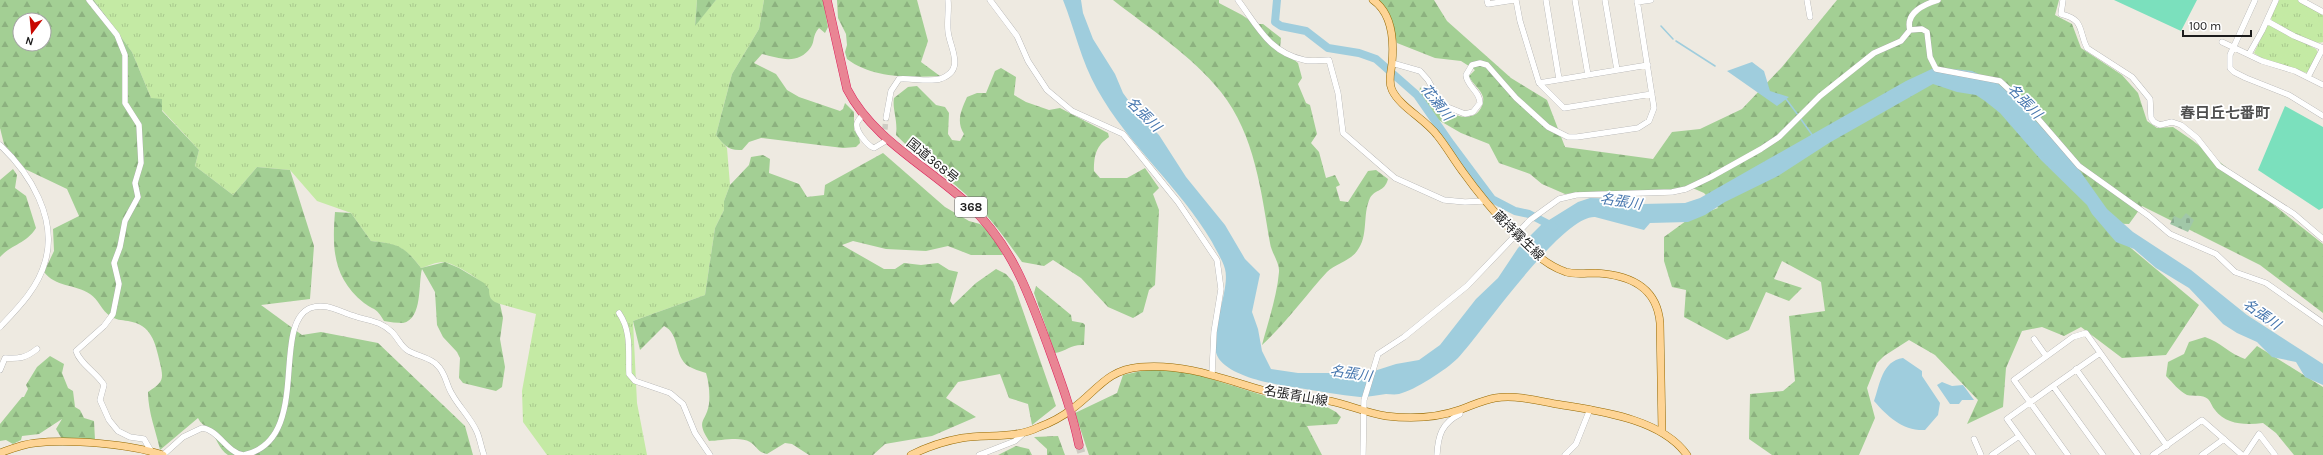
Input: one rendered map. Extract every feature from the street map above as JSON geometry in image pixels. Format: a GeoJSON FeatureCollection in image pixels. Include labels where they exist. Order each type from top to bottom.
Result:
{"type":"FeatureCollection","features":[{"type":"Feature","properties":{"kind":"highway","name":"国道368号"},"geometry":{"type":"LineString","coordinates":[[827,0],[847,89],[863,115],[905,154],[969,205],[1001,241],[1020,274],[1072,410],[1079,445]]}},
{"type":"Feature","properties":{"kind":"main road","name":"蔵持霧生線"},"geometry":{"type":"LineString","coordinates":[[1373,0],[1383,9],[1391,28],[1393,45],[1390,81],[1398,98],[1438,135],[1484,201],[1518,237],[1543,260],[1559,269],[1572,273],[1597,273],[1634,282],[1645,288],[1652,297],[1658,310],[1660,323],[1662,432]]}},
{"type":"Feature","properties":{"kind":"main road","name":"名張青山線"},"geometry":{"type":"LineString","coordinates":[[911,455],[941,443],[962,438],[1001,436],[1039,428],[1072,410],[1100,382],[1124,370],[1168,366],[1212,374],[1266,391],[1331,401],[1363,411],[1410,418],[1443,415],[1493,398],[1510,397],[1590,409],[1625,418],[1662,432],[1680,446],[1688,455]]}},
{"type":"Feature","properties":{"kind":"main road"},"geometry":{"type":"LineString","coordinates":[[0,453],[35,443],[67,442],[151,451],[163,455]]}},
{"type":"Feature","properties":{"kind":"street"},"geometry":{"type":"LineString","coordinates":[[90,0],[117,35],[123,50],[126,67],[124,103],[139,125],[141,163],[135,183],[138,197],[125,221],[120,247],[114,263],[119,284],[113,314],[104,326],[76,351],[78,358],[92,370],[104,385],[100,400],[109,420],[118,431],[130,437],[144,439],[151,451]]}},
{"type":"Feature","properties":{"kind":"street"},"geometry":{"type":"LineString","coordinates":[[886,118],[891,91],[899,79],[939,79],[950,72],[954,65],[956,57],[948,33],[948,0]]}},
{"type":"Feature","properties":{"kind":"street"},"geometry":{"type":"LineString","coordinates":[[990,0],[1017,36],[1028,61],[1047,90],[1072,111],[1123,134],[1178,202],[1217,260],[1221,289],[1214,332],[1212,374]]}},
{"type":"Feature","properties":{"kind":"street"},"geometry":{"type":"LineString","coordinates":[[1238,0],[1268,42],[1285,54],[1305,60],[1329,60],[1338,94],[1343,133],[1386,172],[1394,178],[1444,200],[1465,202],[1484,201]]}},
{"type":"Feature","properties":{"kind":"street"},"geometry":{"type":"LineString","coordinates":[[1487,0],[1488,4],[1515,0],[1539,83],[1564,108],[1652,94]]}},
{"type":"Feature","properties":{"kind":"street"},"geometry":{"type":"LineString","coordinates":[[1546,0],[1559,79]]}},
{"type":"Feature","properties":{"kind":"street"},"geometry":{"type":"LineString","coordinates":[[1576,0],[1588,74]]}},
{"type":"Feature","properties":{"kind":"street"},"geometry":{"type":"LineString","coordinates":[[1605,0],[1617,70]]}},
{"type":"Feature","properties":{"kind":"street"},"geometry":{"type":"LineString","coordinates":[[1392,63],[1409,66],[1420,71],[1428,80],[1442,104],[1465,114],[1473,112],[1480,103],[1478,94],[1466,80],[1467,71],[1475,63],[1484,63],[1516,98],[1548,127],[1559,134],[1573,137],[1643,126],[1653,115],[1652,94],[1637,1],[1651,0]]}},
{"type":"Feature","properties":{"kind":"street"},"geometry":{"type":"LineString","coordinates":[[1807,0],[1810,17]]}},
{"type":"Feature","properties":{"kind":"street"},"geometry":{"type":"LineString","coordinates":[[1910,30],[1909,22],[1914,13],[1936,0]]}},
{"type":"Feature","properties":{"kind":"street"},"geometry":{"type":"LineString","coordinates":[[2063,0],[2061,14],[2072,17],[2078,22],[2087,48],[2124,71],[2148,96],[2151,118],[2154,122],[2160,125],[2172,122],[2181,125],[2197,138],[2219,166],[2294,214],[2323,239]]}},
{"type":"Feature","properties":{"kind":"street"},"geometry":{"type":"LineString","coordinates":[[2255,0],[2228,61],[2234,72],[2289,95],[2323,116]]}},
{"type":"Feature","properties":{"kind":"street"},"geometry":{"type":"LineString","coordinates":[[2249,54],[2267,21],[2276,0]]}},
{"type":"Feature","properties":{"kind":"street"},"geometry":{"type":"LineString","coordinates":[[2301,0],[2323,12]]}},
{"type":"Feature","properties":{"kind":"street"},"geometry":{"type":"LineString","coordinates":[[2267,21],[2294,36],[2323,48],[2308,77]]}},
{"type":"Feature","properties":{"kind":"street"},"geometry":{"type":"LineString","coordinates":[[1363,455],[1364,400],[1374,365],[1384,349],[1404,337],[1467,286],[1518,237],[1530,220],[1559,199],[1576,195],[1672,192],[1686,189],[1711,177],[1761,149],[1779,137],[1820,96],[1874,52],[1901,41],[1910,30],[1922,29],[1927,32],[1930,57],[1936,69],[2000,81],[2028,107],[2079,166],[2143,211],[2158,226],[2170,234],[2216,254],[2235,272],[2266,283],[2323,323]]}},
{"type":"Feature","properties":{"kind":"street"},"geometry":{"type":"LineString","coordinates":[[2222,42],[2308,77],[2323,85]]}},
{"type":"Feature","properties":{"kind":"street"},"geometry":{"type":"LineString","coordinates":[[1539,83],[1648,65]]}},
{"type":"Feature","properties":{"kind":"street"},"geometry":{"type":"LineString","coordinates":[[863,115],[857,122],[857,127],[866,142],[874,148],[884,142]]}},
{"type":"Feature","properties":{"kind":"street"},"geometry":{"type":"LineString","coordinates":[[0,145],[23,170],[38,197],[43,209],[47,242],[46,261],[37,281],[18,308],[0,327]]}},
{"type":"Feature","properties":{"kind":"street"},"geometry":{"type":"LineString","coordinates":[[163,455],[183,437],[202,428],[212,431],[232,450],[244,455],[262,448],[273,436],[279,424],[289,383],[290,347],[298,322],[310,308],[326,307],[359,318],[375,321],[393,333],[401,346],[437,364],[443,373],[451,393],[476,431],[484,455]]}},
{"type":"Feature","properties":{"kind":"street"},"geometry":{"type":"LineString","coordinates":[[619,313],[626,327],[630,342],[629,374],[635,381],[670,393],[683,404],[696,433],[710,455]]}},
{"type":"Feature","properties":{"kind":"street"},"geometry":{"type":"LineString","coordinates":[[2068,455],[2014,380],[2073,337],[2086,333],[2167,446]]}},
{"type":"Feature","properties":{"kind":"street"},"geometry":{"type":"LineString","coordinates":[[2034,339],[2046,356]]}},
{"type":"Feature","properties":{"kind":"street"},"geometry":{"type":"LineString","coordinates":[[0,370],[5,358],[18,359],[28,356],[37,349]]}},
{"type":"Feature","properties":{"kind":"street"},"geometry":{"type":"LineString","coordinates":[[2033,455],[2007,419],[2100,352]]}},
{"type":"Feature","properties":{"kind":"street"},"geometry":{"type":"LineString","coordinates":[[2076,369],[2138,455]]}},
{"type":"Feature","properties":{"kind":"street"},"geometry":{"type":"LineString","coordinates":[[2054,386],[2103,455]]}},
{"type":"Feature","properties":{"kind":"street"},"geometry":{"type":"LineString","coordinates":[[1565,455],[1576,444],[1590,409]]}},
{"type":"Feature","properties":{"kind":"street"},"geometry":{"type":"LineString","coordinates":[[1437,455],[1440,433],[1447,422],[1460,414],[1460,410]]}},
{"type":"Feature","properties":{"kind":"street"},"geometry":{"type":"LineString","coordinates":[[2153,455],[2202,420],[2242,455]]}},
{"type":"Feature","properties":{"kind":"street"},"geometry":{"type":"LineString","coordinates":[[979,455],[1015,441],[1025,432]]}},
{"type":"Feature","properties":{"kind":"street"},"geometry":{"type":"LineString","coordinates":[[2245,455],[2259,434],[2275,455]]}},
{"type":"Feature","properties":{"kind":"street"},"geometry":{"type":"LineString","coordinates":[[1995,454],[2019,436]]}},
{"type":"Feature","properties":{"kind":"street"},"geometry":{"type":"LineString","coordinates":[[1974,439],[1981,455]]}},
{"type":"Feature","properties":{"kind":"street"},"geometry":{"type":"LineString","coordinates":[[2202,455],[2224,439]]}},
{"type":"Feature","properties":{"kind":"green space"},"geometry":{"type":"Polygon","coordinates":[[[0,0],[94,0],[132,52],[151,98],[162,99],[162,111],[199,150],[195,166],[233,195],[257,167],[290,170],[314,246],[310,299],[261,305],[302,335],[321,332],[378,343],[465,426],[473,455],[228,455],[222,450],[212,432],[201,423],[198,418],[160,450],[151,414],[148,392],[157,386],[161,380],[162,373],[156,348],[151,336],[142,326],[136,323],[116,319],[110,316],[90,294],[78,288],[59,283],[44,272],[54,251],[53,229],[79,216],[67,189],[25,169],[4,144],[0,128],[0,0]]]}},
{"type":"Feature","properties":{"kind":"green space"},"geometry":{"type":"Polygon","coordinates":[[[94,0],[697,0],[695,25],[716,0],[764,0],[759,29],[732,74],[716,135],[727,148],[730,185],[724,201],[724,210],[715,228],[705,295],[633,321],[637,403],[647,455],[547,455],[523,422],[522,391],[536,314],[493,302],[489,296],[489,289],[485,285],[468,272],[454,265],[440,262],[421,268],[410,255],[400,248],[394,245],[371,241],[351,213],[317,201],[290,170],[257,167],[233,195],[195,166],[199,150],[151,98],[132,52],[94,0]]]}},
{"type":"Feature","properties":{"kind":"green space"},"geometry":{"type":"Polygon","coordinates":[[[697,0],[716,0],[695,26],[697,0]]]}},
{"type":"Feature","properties":{"kind":"green space"},"geometry":{"type":"Polygon","coordinates":[[[764,0],[823,0],[828,27],[825,33],[819,28],[815,34],[811,47],[806,53],[794,59],[782,59],[762,54],[754,63],[776,74],[787,90],[799,97],[840,111],[843,109],[845,103],[854,112],[854,130],[859,136],[860,143],[856,147],[843,148],[761,138],[749,142],[742,150],[737,150],[727,147],[716,135],[732,74],[759,29],[764,0]]]}},
{"type":"Feature","properties":{"kind":"green space"},"geometry":{"type":"Polygon","coordinates":[[[837,0],[917,0],[928,41],[921,62],[940,76],[904,77],[879,73],[868,70],[847,59],[845,52],[847,45],[846,34],[838,18],[837,0]]]}},
{"type":"Feature","properties":{"kind":"green space"},"geometry":{"type":"Polygon","coordinates":[[[1113,0],[1219,0],[1219,3],[1242,15],[1255,24],[1263,24],[1281,38],[1280,48],[1298,63],[1302,78],[1298,84],[1306,103],[1310,105],[1317,134],[1311,143],[1319,152],[1326,178],[1335,175],[1340,185],[1336,187],[1340,201],[1348,202],[1368,171],[1376,170],[1388,179],[1382,189],[1370,198],[1366,211],[1363,239],[1357,251],[1327,272],[1279,328],[1262,345],[1274,300],[1279,269],[1271,246],[1255,164],[1242,126],[1221,92],[1197,66],[1170,43],[1113,0]]]}},
{"type":"Feature","properties":{"kind":"green space"},"geometry":{"type":"Polygon","coordinates":[[[1376,0],[1434,0],[1447,21],[1511,78],[1547,100],[1565,147],[1653,159],[1672,132],[1700,129],[1742,109],[1782,67],[1837,0],[2059,0],[2055,15],[2072,24],[2081,48],[2122,75],[2138,93],[2147,121],[2157,128],[2173,127],[2192,140],[2323,244],[2323,313],[2260,265],[2142,206],[2129,224],[2101,223],[2199,305],[2166,355],[2122,358],[2081,327],[2064,336],[2042,327],[2022,331],[2006,368],[2003,407],[1967,424],[1978,400],[1935,355],[1909,340],[1884,356],[1877,363],[1867,388],[1875,418],[1859,455],[1772,455],[1749,439],[1750,394],[1783,391],[1795,381],[1789,316],[1825,311],[1821,282],[1782,261],[1774,279],[1802,288],[1789,301],[1766,292],[1749,330],[1727,340],[1684,317],[1686,290],[1672,287],[1664,261],[1664,237],[1690,218],[1718,208],[1704,193],[1688,186],[1662,195],[1609,191],[1565,194],[1542,184],[1530,174],[1499,163],[1489,144],[1461,133],[1435,118],[1419,95],[1420,87],[1430,99],[1447,111],[1465,117],[1472,116],[1479,111],[1483,101],[1482,94],[1469,76],[1475,70],[1461,61],[1435,58],[1397,43],[1390,16],[1376,0]]]}},
{"type":"Feature","properties":{"kind":"green space"},"geometry":{"type":"Polygon","coordinates":[[[2114,0],[2197,0],[2181,31],[2114,0]]]}},
{"type":"Feature","properties":{"kind":"green space"},"geometry":{"type":"Polygon","coordinates":[[[2278,0],[2298,0],[2323,14],[2323,42],[2312,42],[2272,22],[2271,18],[2278,0]]]}},
{"type":"Feature","properties":{"kind":"green space"},"geometry":{"type":"Polygon","coordinates":[[[2270,25],[2316,49],[2318,53],[2307,73],[2263,59],[2254,53],[2267,26],[2270,25]]]}},
{"type":"Feature","properties":{"kind":"green space"},"geometry":{"type":"Polygon","coordinates":[[[1001,68],[1016,77],[1014,95],[1026,102],[1049,110],[1060,108],[1108,133],[1109,137],[1101,144],[1095,156],[1094,171],[1100,178],[1127,178],[1145,168],[1159,188],[1153,194],[1159,210],[1155,285],[1149,290],[1143,312],[1133,318],[1108,307],[1081,278],[1053,260],[1044,266],[1022,262],[982,210],[896,135],[894,98],[908,87],[917,86],[936,105],[945,107],[949,113],[948,134],[952,140],[960,141],[964,134],[960,125],[960,116],[967,97],[977,93],[986,93],[995,71],[1001,68]]]}},
{"type":"Feature","properties":{"kind":"green space"},"geometry":{"type":"Polygon","coordinates":[[[2285,106],[2323,127],[2323,208],[2319,210],[2258,170],[2285,106]]]}},
{"type":"Feature","properties":{"kind":"green space"},"geometry":{"type":"Polygon","coordinates":[[[883,153],[945,207],[969,221],[980,224],[994,237],[1003,255],[971,255],[948,246],[926,251],[886,249],[853,241],[842,245],[884,269],[895,269],[904,263],[921,265],[938,263],[949,270],[958,272],[950,301],[953,305],[976,283],[996,269],[1006,274],[1013,282],[1056,406],[1032,425],[1028,404],[1009,398],[1000,374],[958,382],[946,398],[976,417],[932,436],[885,444],[873,455],[809,455],[792,444],[785,443],[767,454],[761,452],[746,440],[736,439],[709,441],[702,425],[709,404],[709,384],[706,373],[688,366],[684,362],[673,334],[664,326],[640,350],[633,321],[705,295],[715,228],[724,210],[724,201],[730,185],[749,165],[751,157],[763,155],[770,159],[769,173],[799,184],[807,197],[824,195],[825,185],[883,153]]]}},
{"type":"Feature","properties":{"kind":"green space"},"geometry":{"type":"Polygon","coordinates":[[[13,169],[17,175],[15,188],[26,196],[36,228],[28,237],[9,249],[0,257],[0,180],[13,169]]]}},
{"type":"Feature","properties":{"kind":"green space"},"geometry":{"type":"Polygon","coordinates":[[[335,212],[351,213],[371,241],[388,243],[400,247],[410,255],[421,268],[445,262],[459,268],[484,283],[489,289],[491,299],[500,304],[503,318],[500,339],[505,367],[502,387],[496,391],[463,383],[459,378],[460,358],[457,352],[443,337],[437,325],[435,292],[422,269],[417,308],[414,315],[403,323],[384,321],[377,311],[364,303],[354,293],[340,273],[337,262],[334,238],[335,212]]]}},
{"type":"Feature","properties":{"kind":"green space"},"geometry":{"type":"Polygon","coordinates":[[[2186,213],[2194,220],[2188,232],[2170,224],[2174,216],[2181,219],[2186,213]]]}},
{"type":"Feature","properties":{"kind":"green space"},"geometry":{"type":"Polygon","coordinates":[[[1036,286],[1071,315],[1072,321],[1083,323],[1085,325],[1084,345],[1072,347],[1055,353],[1034,293],[1036,286]]]}},
{"type":"Feature","properties":{"kind":"green space"},"geometry":{"type":"Polygon","coordinates":[[[2205,337],[2245,359],[2257,346],[2323,387],[2323,455],[2294,455],[2276,433],[2263,423],[2243,424],[2225,419],[2214,409],[2206,397],[2187,395],[2176,387],[2166,376],[2168,362],[2184,354],[2189,342],[2205,337]]]}},
{"type":"Feature","properties":{"kind":"green space"},"geometry":{"type":"Polygon","coordinates":[[[50,356],[64,364],[62,373],[68,388],[73,391],[75,407],[80,410],[84,418],[94,421],[95,440],[62,439],[56,429],[62,419],[39,434],[22,436],[21,440],[13,444],[6,440],[0,441],[0,424],[22,397],[24,397],[28,389],[26,385],[37,367],[50,356]]]}},
{"type":"Feature","properties":{"kind":"green space"},"geometry":{"type":"Polygon","coordinates":[[[1150,369],[1172,369],[1189,372],[1262,395],[1291,402],[1325,406],[1336,412],[1341,417],[1337,424],[1307,426],[1322,455],[1089,455],[1075,413],[1117,393],[1123,375],[1150,369]]]}},
{"type":"Feature","properties":{"kind":"green space"},"geometry":{"type":"Polygon","coordinates":[[[1058,436],[1065,455],[1047,455],[1047,449],[1034,437],[1058,436]]]}},
{"type":"Feature","properties":{"kind":"green space"},"geometry":{"type":"Polygon","coordinates":[[[1016,446],[1029,449],[1032,455],[998,455],[1016,446]]]}},
{"type":"Feature","properties":{"kind":"water","name":"名張川"},"geometry":{"type":"Polygon","coordinates":[[[1063,0],[1081,0],[1083,13],[1093,39],[1115,74],[1123,93],[1139,115],[1159,135],[1186,177],[1225,225],[1245,259],[1260,274],[1252,312],[1258,329],[1262,351],[1271,369],[1298,373],[1368,373],[1396,364],[1419,360],[1440,345],[1476,299],[1498,278],[1518,248],[1541,225],[1578,202],[1590,198],[1625,199],[1642,204],[1685,203],[1700,198],[1906,81],[1936,67],[1972,71],[1996,82],[2016,99],[2075,164],[2107,209],[2133,232],[2191,270],[2247,315],[2323,364],[2323,385],[2305,377],[2296,362],[2272,357],[2257,342],[2237,333],[2223,324],[2189,288],[2156,268],[2134,249],[2116,242],[2092,214],[2087,205],[2041,160],[2000,113],[1985,101],[1976,95],[1957,92],[1933,84],[1829,143],[1778,176],[1725,202],[1705,215],[1688,222],[1650,223],[1644,230],[1595,217],[1581,221],[1563,234],[1544,254],[1458,358],[1430,379],[1406,392],[1360,397],[1290,387],[1256,380],[1226,366],[1219,359],[1215,350],[1216,328],[1225,290],[1226,279],[1223,263],[1199,222],[1170,184],[1124,129],[1097,89],[1082,56],[1063,0]]]}},
{"type":"Feature","properties":{"kind":"water"},"geometry":{"type":"Polygon","coordinates":[[[1752,62],[1764,71],[1770,91],[1789,97],[1777,106],[1727,71],[1752,62]]]}},
{"type":"Feature","properties":{"kind":"water"},"geometry":{"type":"Polygon","coordinates":[[[1903,358],[1922,371],[1922,376],[1940,403],[1938,415],[1925,430],[1917,430],[1896,422],[1874,401],[1886,368],[1896,360],[1903,358]]]}},
{"type":"Feature","properties":{"kind":"water"},"geometry":{"type":"Polygon","coordinates":[[[1942,382],[1952,386],[1963,385],[1974,400],[1962,400],[1959,404],[1950,404],[1937,385],[1942,382]]]}},
{"type":"Feature","properties":{"kind":"waterway","name":"花瀬川"},"geometry":{"type":"LineString","coordinates":[[1277,0],[1275,22],[1281,26],[1306,31],[1328,48],[1359,53],[1376,59],[1417,95],[1492,199],[1515,211],[1529,214],[1554,227]]}},
{"type":"Feature","properties":{"kind":"waterway"},"geometry":{"type":"LineString","coordinates":[[1661,26],[1673,39]]}},
{"type":"Feature","properties":{"kind":"waterway"},"geometry":{"type":"LineString","coordinates":[[1676,41],[1715,66]]}},
{"type":"Feature","properties":{"kind":"waterway"},"geometry":{"type":"LineString","coordinates":[[1786,99],[1798,115]]}},
{"type":"Feature","properties":{"kind":"waterway"},"geometry":{"type":"LineString","coordinates":[[1800,118],[1813,136]]}},
{"type":"Feature","properties":{"kind":"tunnel"},"geometry":{"type":"LineString","coordinates":[[884,138],[886,118]]}},
{"type":"Feature","properties":{"kind":"tunnel"},"geometry":{"type":"LineString","coordinates":[[1079,445],[1082,455]]}},
{"type":"Feature","properties":{"kind":"district","name":"春日丘七番町"},"geometry":{"type":"Point","coordinates":[2225,113]}}]}
